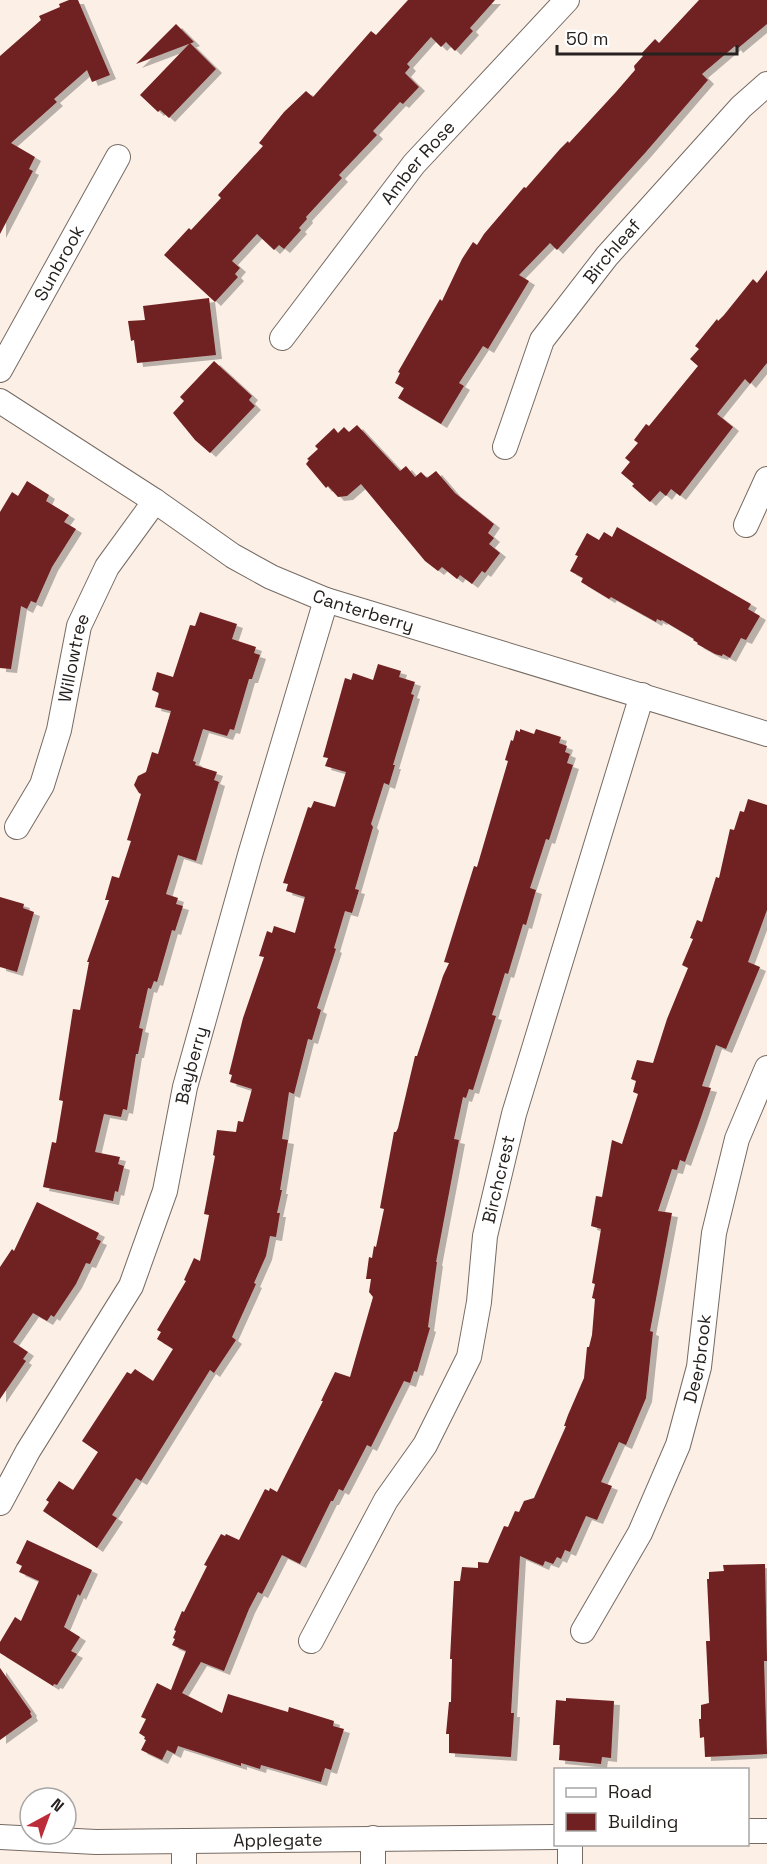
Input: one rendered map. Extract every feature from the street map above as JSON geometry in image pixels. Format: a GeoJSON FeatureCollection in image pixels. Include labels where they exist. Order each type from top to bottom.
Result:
{"type":"FeatureCollection","features":[{"type":"Feature","properties":{"kind":"street","name":"Amber Rose"},"geometry":{"type":"LineString","coordinates":[[282,338],[414,164],[567,0]]}},
{"type":"Feature","properties":{"kind":"street","name":"Birchleaf"},"geometry":{"type":"LineString","coordinates":[[505,447],[542,340],[607,255],[741,107],[767,84]]}},
{"type":"Feature","properties":{"kind":"street","name":"Sunbrook"},"geometry":{"type":"LineString","coordinates":[[0,370],[118,157]]}},
{"type":"Feature","properties":{"kind":"street","name":"Canterberry"},"geometry":{"type":"LineString","coordinates":[[0,401],[155,501],[233,556],[271,577],[326,600],[767,734]]}},
{"type":"Feature","properties":{"kind":"street"},"geometry":{"type":"LineString","coordinates":[[746,525],[767,479]]}},
{"type":"Feature","properties":{"kind":"street","name":"Willowtree"},"geometry":{"type":"LineString","coordinates":[[17,827],[42,785],[58,730],[79,626],[107,567],[155,501]]}},
{"type":"Feature","properties":{"kind":"street","name":"Bayberry"},"geometry":{"type":"LineString","coordinates":[[0,1503],[28,1451],[131,1286],[165,1191],[185,1087],[250,855],[326,600]]}},
{"type":"Feature","properties":{"kind":"street","name":"Birchcrest"},"geometry":{"type":"LineString","coordinates":[[311,1641],[386,1500],[425,1445],[469,1357],[485,1236],[514,1114],[642,695]]}},
{"type":"Feature","properties":{"kind":"street","name":"Deerbrook"},"geometry":{"type":"LineString","coordinates":[[584,1631],[640,1533],[678,1445],[699,1367],[714,1233],[737,1139],[767,1068]]}},
{"type":"Feature","properties":{"kind":"street"},"geometry":{"type":"LineString","coordinates":[[749,1832],[767,1831]]}},
{"type":"Feature","properties":{"kind":"street","name":"Applegate"},"geometry":{"type":"LineString","coordinates":[[0,1837],[96,1842],[184,1853],[373,1838],[554,1837]]}},
{"type":"Feature","properties":{"kind":"street"},"geometry":{"type":"LineString","coordinates":[[373,1838],[373,1864]]}},
{"type":"Feature","properties":{"kind":"street"},"geometry":{"type":"LineString","coordinates":[[570,1846],[570,1864]]}},
{"type":"Feature","properties":{"kind":"building"},"geometry":{"type":"Polygon","coordinates":[[[69,0],[78,0],[110,75],[92,82],[87,70],[54,99],[57,102],[11,143],[35,157],[29,169],[33,171],[0,234],[0,56],[41,20],[39,16],[60,7],[59,4],[69,0]]]}},
{"type":"Feature","properties":{"kind":"building"},"geometry":{"type":"Polygon","coordinates":[[[408,0],[495,0],[470,28],[473,31],[455,51],[446,42],[441,47],[431,37],[407,64],[410,67],[405,73],[419,87],[403,104],[400,102],[373,131],[377,135],[339,175],[342,178],[306,217],[307,219],[299,228],[301,230],[284,249],[279,245],[274,250],[257,234],[232,261],[240,268],[235,274],[238,277],[215,302],[164,255],[221,198],[218,195],[263,146],[259,143],[284,112],[306,91],[313,97],[371,31],[376,35],[408,0]]]}},
{"type":"Feature","properties":{"kind":"building"},"geometry":{"type":"Polygon","coordinates":[[[699,0],[767,0],[767,24],[737,49],[735,46],[702,74],[708,80],[557,250],[550,243],[519,275],[529,281],[488,349],[483,346],[459,383],[464,386],[441,424],[398,398],[404,388],[395,383],[400,373],[398,372],[440,299],[442,301],[462,259],[473,242],[477,245],[524,187],[526,188],[560,149],[568,141],[569,143],[616,92],[635,70],[634,66],[643,56],[641,54],[655,39],[659,43],[699,0]]]}},
{"type":"Feature","properties":{"kind":"building"},"geometry":{"type":"Polygon","coordinates":[[[176,24],[194,42],[136,64],[176,24]]]}},
{"type":"Feature","properties":{"kind":"building"},"geometry":{"type":"Polygon","coordinates":[[[190,43],[216,69],[169,118],[160,110],[158,112],[140,95],[190,43]]]}},
{"type":"Feature","properties":{"kind":"building"},"geometry":{"type":"Polygon","coordinates":[[[767,270],[767,363],[750,384],[745,379],[717,414],[733,427],[680,496],[671,489],[666,496],[660,491],[650,502],[621,473],[630,462],[625,458],[638,443],[634,440],[646,424],[649,426],[698,366],[690,359],[699,349],[695,346],[753,279],[757,283],[767,270]]]}},
{"type":"Feature","properties":{"kind":"building"},"geometry":{"type":"Polygon","coordinates":[[[209,298],[216,355],[137,363],[134,340],[131,341],[128,321],[145,320],[143,306],[209,298]]]}},
{"type":"Feature","properties":{"kind":"building"},"geometry":{"type":"Polygon","coordinates":[[[214,361],[252,396],[249,400],[255,406],[210,453],[195,440],[173,413],[184,401],[180,397],[214,361]]]}},
{"type":"Feature","properties":{"kind":"building"},"geometry":{"type":"Polygon","coordinates":[[[357,425],[400,471],[406,466],[415,477],[421,472],[427,478],[436,471],[455,493],[494,524],[488,533],[494,538],[489,544],[500,553],[485,573],[482,571],[472,584],[460,575],[457,579],[442,567],[438,571],[425,561],[361,484],[347,496],[338,497],[328,486],[326,488],[306,464],[309,460],[307,459],[318,449],[315,446],[334,428],[338,433],[344,427],[349,432],[357,425]]]}},
{"type":"Feature","properties":{"kind":"building"},"geometry":{"type":"Polygon","coordinates":[[[27,481],[49,495],[46,501],[69,515],[64,522],[76,529],[52,567],[36,603],[31,601],[27,609],[21,606],[11,669],[0,668],[0,512],[12,492],[18,496],[27,481]]]}},
{"type":"Feature","properties":{"kind":"building"},"geometry":{"type":"Polygon","coordinates":[[[617,527],[751,604],[748,609],[760,616],[746,640],[741,638],[730,658],[723,654],[722,656],[715,654],[697,644],[694,639],[662,620],[657,619],[656,622],[611,597],[609,599],[581,582],[583,578],[570,571],[578,556],[575,555],[587,533],[599,540],[604,532],[612,537],[617,527]]]}},
{"type":"Feature","properties":{"kind":"building"},"geometry":{"type":"Polygon","coordinates":[[[200,612],[237,624],[232,639],[256,647],[254,653],[260,655],[252,679],[249,679],[234,730],[230,729],[227,736],[203,729],[193,761],[196,762],[195,765],[217,772],[214,780],[219,782],[196,861],[178,855],[166,894],[178,898],[176,904],[183,906],[175,931],[172,930],[157,982],[154,981],[151,989],[148,988],[139,1028],[143,1029],[138,1054],[136,1054],[127,1110],[123,1109],[121,1117],[104,1114],[95,1152],[120,1157],[118,1164],[124,1166],[118,1192],[115,1191],[113,1201],[43,1187],[52,1142],[56,1143],[63,1101],[59,1100],[73,1009],[80,1010],[89,962],[87,962],[109,900],[105,900],[112,876],[119,878],[131,841],[127,840],[141,794],[134,785],[138,776],[146,772],[152,752],[158,754],[171,711],[155,707],[159,693],[152,690],[157,672],[173,677],[190,625],[195,626],[200,612]]]}},
{"type":"Feature","properties":{"kind":"building"},"geometry":{"type":"Polygon","coordinates":[[[378,664],[401,671],[399,677],[415,682],[411,694],[414,695],[389,785],[384,783],[371,824],[373,827],[355,889],[359,890],[352,913],[345,911],[334,948],[336,949],[317,1008],[321,1010],[312,1040],[308,1039],[294,1094],[289,1092],[282,1139],[288,1140],[277,1213],[280,1213],[276,1237],[270,1236],[266,1256],[254,1283],[256,1284],[232,1337],[236,1340],[214,1373],[210,1370],[141,1481],[136,1478],[112,1515],[117,1518],[97,1548],[43,1511],[49,1502],[46,1500],[59,1481],[73,1490],[98,1452],[82,1441],[127,1372],[131,1374],[135,1369],[153,1381],[173,1349],[157,1339],[161,1332],[157,1330],[186,1281],[184,1280],[194,1258],[200,1261],[209,1215],[204,1214],[215,1156],[213,1155],[217,1130],[236,1132],[238,1121],[243,1122],[252,1089],[230,1082],[232,1075],[229,1074],[243,1018],[264,957],[259,956],[267,931],[272,933],[274,926],[295,933],[305,897],[286,891],[288,884],[283,883],[308,807],[311,808],[314,801],[335,807],[346,772],[325,766],[328,758],[323,757],[345,678],[351,680],[353,673],[373,680],[378,664]]]}},
{"type":"Feature","properties":{"kind":"building"},"geometry":{"type":"Polygon","coordinates":[[[520,729],[534,734],[536,729],[561,737],[559,743],[567,746],[565,752],[570,754],[567,763],[573,765],[549,840],[546,839],[530,888],[536,890],[508,974],[505,973],[492,1015],[496,1016],[473,1090],[469,1089],[466,1098],[463,1097],[454,1139],[459,1140],[436,1262],[428,1327],[430,1328],[417,1372],[414,1371],[410,1383],[404,1381],[371,1447],[367,1445],[343,1491],[339,1489],[331,1501],[300,1564],[282,1555],[262,1594],[258,1592],[224,1671],[201,1662],[182,1693],[222,1713],[228,1694],[288,1712],[289,1707],[334,1721],[333,1726],[344,1729],[331,1770],[325,1768],[321,1782],[261,1765],[260,1769],[241,1763],[241,1766],[178,1746],[175,1754],[167,1750],[162,1760],[141,1750],[146,1740],[139,1733],[146,1719],[141,1717],[157,1683],[171,1690],[186,1651],[172,1645],[175,1639],[173,1638],[176,1631],[174,1630],[207,1566],[204,1565],[221,1534],[239,1540],[265,1489],[269,1491],[270,1488],[277,1492],[323,1401],[321,1401],[335,1372],[350,1377],[373,1297],[369,1292],[371,1279],[366,1279],[369,1257],[372,1258],[374,1246],[376,1247],[384,1209],[380,1208],[394,1132],[398,1128],[415,1056],[417,1056],[449,963],[444,962],[474,866],[477,867],[508,761],[505,760],[511,740],[513,741],[516,730],[520,732],[520,729]]]}},
{"type":"Feature","properties":{"kind":"building"},"geometry":{"type":"Polygon","coordinates":[[[748,799],[767,805],[767,910],[748,962],[760,967],[726,1049],[716,1045],[702,1086],[711,1088],[699,1123],[685,1162],[680,1160],[677,1170],[672,1169],[658,1211],[672,1213],[650,1331],[653,1332],[646,1398],[626,1445],[619,1442],[601,1482],[612,1486],[597,1520],[586,1516],[570,1552],[565,1550],[561,1559],[557,1557],[553,1564],[545,1561],[543,1566],[520,1556],[511,1713],[514,1713],[511,1757],[449,1753],[449,1734],[446,1734],[449,1702],[451,1702],[452,1659],[450,1659],[454,1581],[460,1581],[462,1567],[478,1568],[478,1562],[488,1563],[504,1526],[508,1527],[515,1511],[519,1512],[524,1501],[534,1498],[566,1426],[564,1426],[584,1378],[587,1347],[589,1347],[592,1335],[595,1299],[592,1298],[595,1284],[592,1283],[601,1229],[591,1226],[596,1196],[602,1197],[612,1140],[622,1144],[638,1094],[633,1092],[636,1081],[631,1079],[637,1060],[653,1063],[667,1019],[688,968],[682,965],[693,939],[690,938],[697,920],[702,922],[716,877],[719,878],[730,829],[734,830],[740,811],[744,812],[748,799]]]}},
{"type":"Feature","properties":{"kind":"building"},"geometry":{"type":"Polygon","coordinates":[[[0,897],[24,904],[23,908],[34,912],[17,972],[0,967],[0,897]]]}},
{"type":"Feature","properties":{"kind":"building"},"geometry":{"type":"Polygon","coordinates":[[[37,1202],[99,1233],[96,1239],[101,1241],[90,1264],[86,1263],[76,1284],[54,1317],[51,1315],[47,1321],[33,1313],[13,1342],[28,1352],[23,1359],[26,1361],[0,1399],[0,1267],[12,1249],[14,1251],[37,1202]]]}},
{"type":"Feature","properties":{"kind":"building"},"geometry":{"type":"Polygon","coordinates":[[[27,1540],[92,1570],[80,1596],[78,1594],[64,1627],[80,1637],[71,1651],[77,1654],[57,1685],[53,1686],[0,1653],[0,1642],[15,1617],[21,1621],[39,1581],[19,1572],[22,1566],[16,1563],[27,1540]]]}},
{"type":"Feature","properties":{"kind":"building"},"geometry":{"type":"Polygon","coordinates":[[[765,1564],[767,1661],[764,1661],[767,1754],[705,1757],[704,1737],[700,1738],[699,1719],[701,1719],[701,1705],[709,1703],[706,1641],[710,1641],[707,1579],[709,1579],[709,1572],[724,1571],[723,1565],[765,1564]]]}},
{"type":"Feature","properties":{"kind":"building"},"geometry":{"type":"Polygon","coordinates":[[[0,1668],[31,1712],[32,1717],[0,1740],[0,1668]]]}},
{"type":"Feature","properties":{"kind":"building"},"geometry":{"type":"Polygon","coordinates":[[[566,1698],[614,1701],[611,1758],[602,1757],[601,1764],[559,1760],[560,1745],[553,1745],[556,1700],[566,1701],[566,1698]]]}}]}
